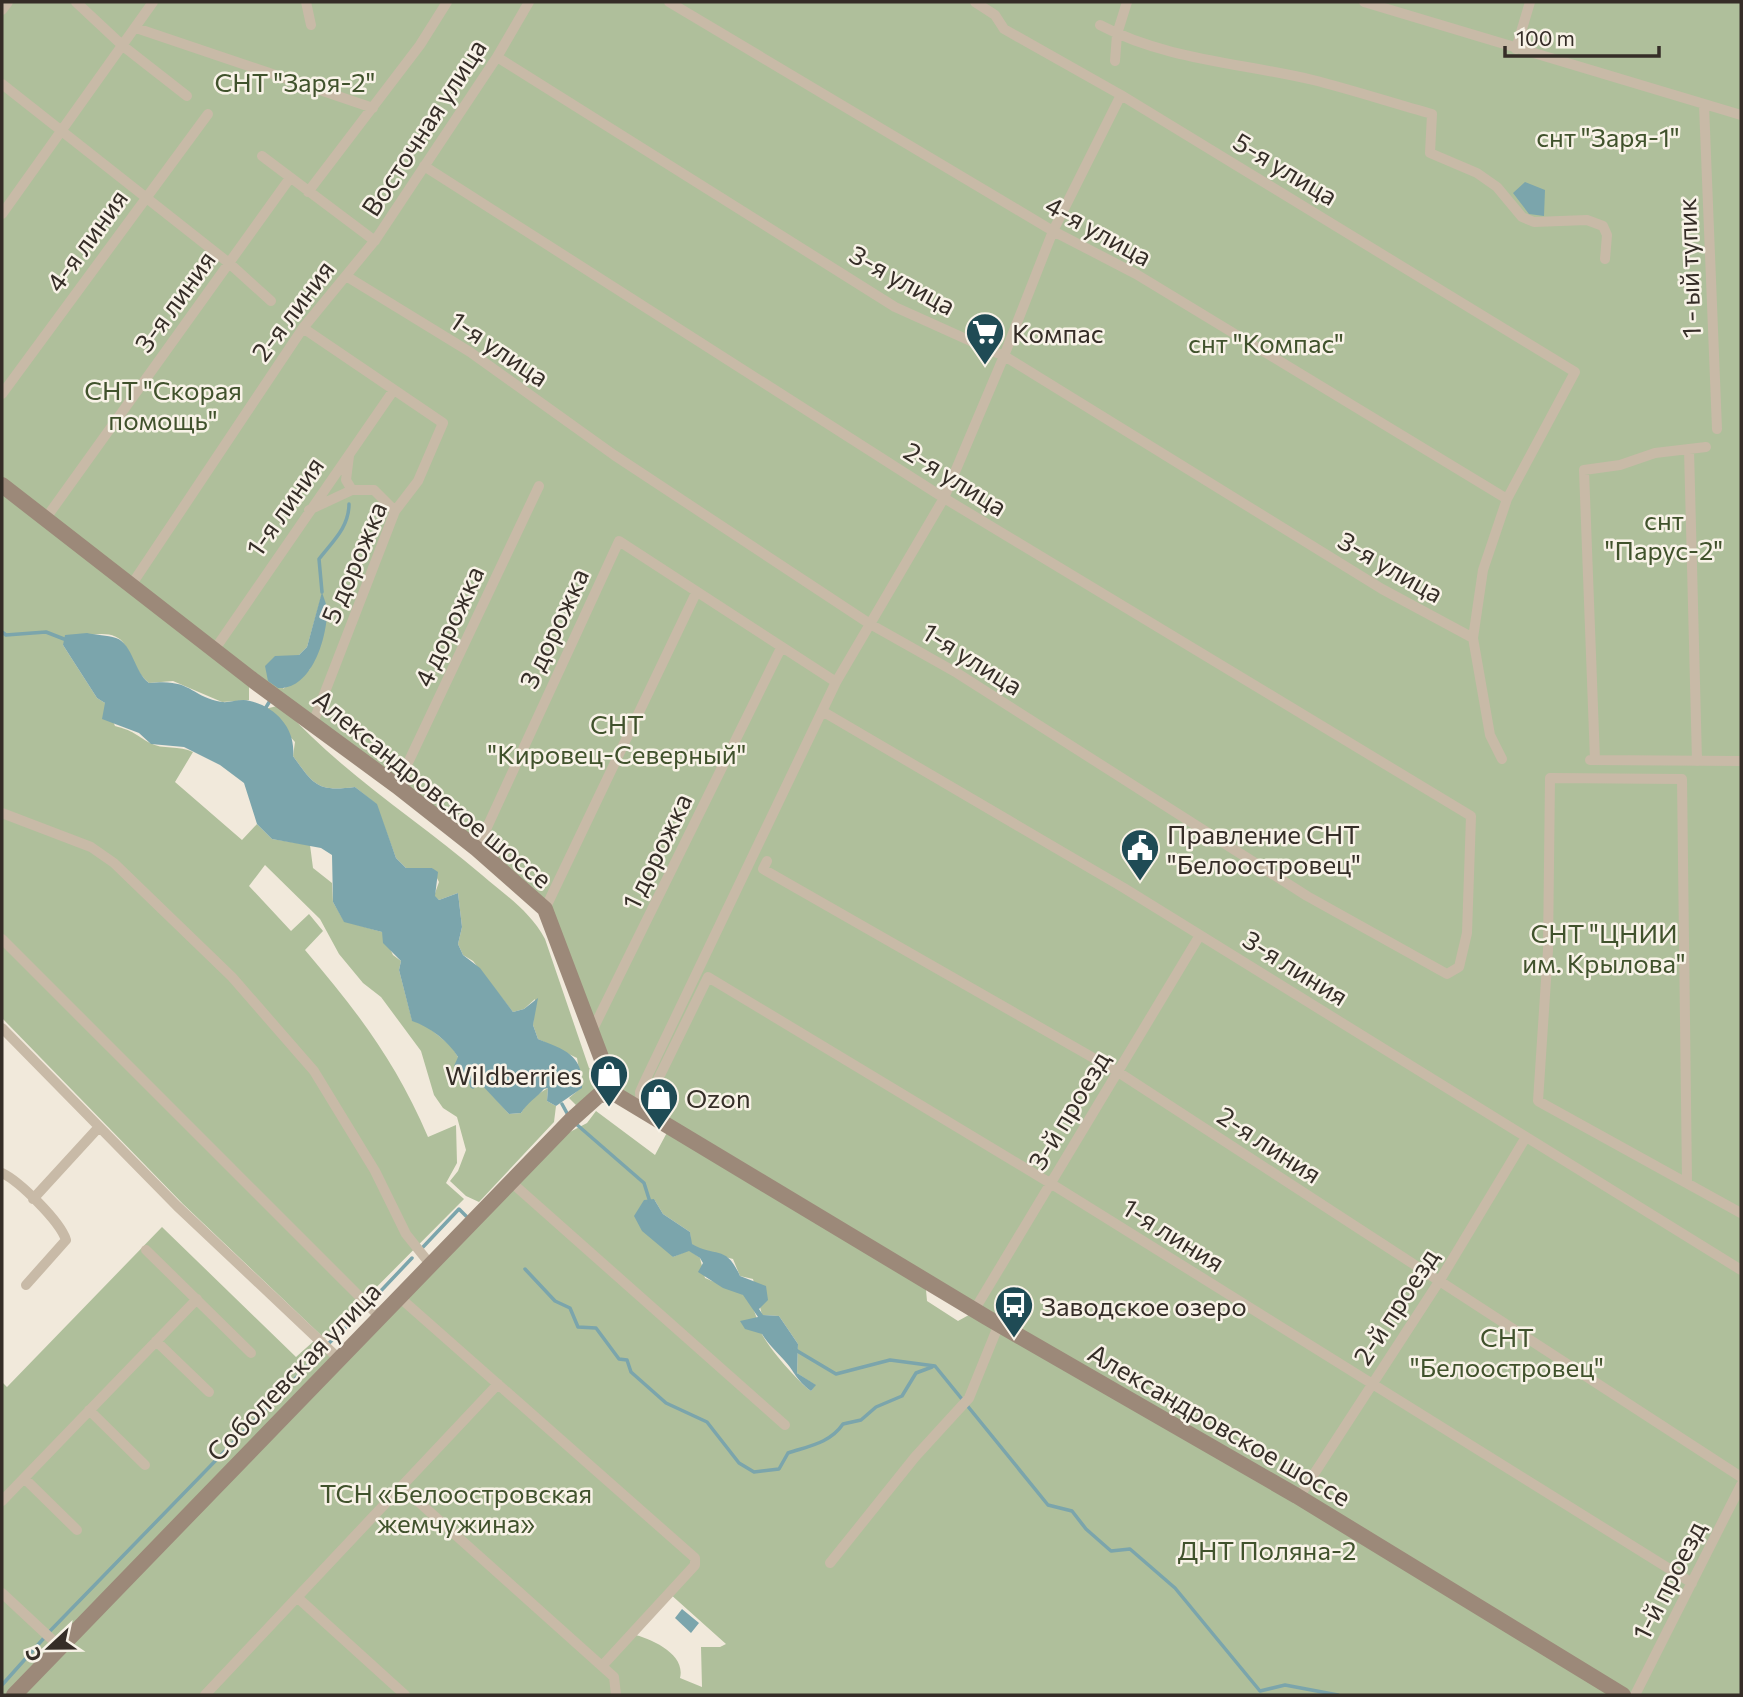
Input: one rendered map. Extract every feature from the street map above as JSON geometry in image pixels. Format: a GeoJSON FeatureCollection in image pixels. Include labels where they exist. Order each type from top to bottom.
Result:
{"type":"FeatureCollection","features":[{"type":"Feature","properties":{"kind":"street"},"geometry":{"type":"LineString","coordinates":[[2,10],[8,2]]}},
{"type":"Feature","properties":{"kind":"street"},"geometry":{"type":"LineString","coordinates":[[76,2],[123,46],[187,96]]}},
{"type":"Feature","properties":{"kind":"street"},"geometry":{"type":"LineString","coordinates":[[2,214],[153,2]]}},
{"type":"Feature","properties":{"kind":"street"},"geometry":{"type":"LineString","coordinates":[[306,2],[311,25]]}},
{"type":"Feature","properties":{"kind":"street"},"geometry":{"type":"LineString","coordinates":[[308,192],[420,45],[447,2]]}},
{"type":"Feature","properties":{"kind":"street","name":"Восточная улица"},"geometry":{"type":"LineString","coordinates":[[375,241],[497,57],[529,2]]}},
{"type":"Feature","properties":{"kind":"street","name":"4-я улица"},"geometry":{"type":"LineString","coordinates":[[669,2],[1053,231],[1136,274],[1507,499]]}},
{"type":"Feature","properties":{"kind":"street","name":"5-я улица"},"geometry":{"type":"LineString","coordinates":[[975,2],[995,15],[1004,29],[1121,94],[1575,372],[1507,499]]}},
{"type":"Feature","properties":{"kind":"street"},"geometry":{"type":"LineString","coordinates":[[1115,61],[1118,34],[1127,2]]}},
{"type":"Feature","properties":{"kind":"street"},"geometry":{"type":"LineString","coordinates":[[1364,2],[1741,115]]}},
{"type":"Feature","properties":{"kind":"street"},"geometry":{"type":"LineString","coordinates":[[1516,49],[1530,2]]}},
{"type":"Feature","properties":{"kind":"street"},"geometry":{"type":"LineString","coordinates":[[1100,25],[1118,34],[1209,62],[1312,80],[1432,114],[1430,153],[1477,173],[1497,187],[1522,217],[1534,222],[1587,220],[1603,226],[1607,235],[1605,259]]}},
{"type":"Feature","properties":{"kind":"street"},"geometry":{"type":"LineString","coordinates":[[136,28],[373,108]]}},
{"type":"Feature","properties":{"kind":"street","name":"3-я улица"},"geometry":{"type":"LineString","coordinates":[[497,57],[895,307],[1004,356],[1381,589],[1473,638]]}},
{"type":"Feature","properties":{"kind":"street"},"geometry":{"type":"LineString","coordinates":[[2,84],[229,263],[271,301]]}},
{"type":"Feature","properties":{"kind":"street"},"geometry":{"type":"LineString","coordinates":[[642,1109],[640,1092],[644,1083],[836,682],[944,498],[1053,231],[1121,94]]}},
{"type":"Feature","properties":{"kind":"street","name":"1 - ый тупик"},"geometry":{"type":"LineString","coordinates":[[1704,105],[1717,429]]}},
{"type":"Feature","properties":{"kind":"street","name":"4-я линия"},"geometry":{"type":"LineString","coordinates":[[2,394],[208,114]]}},
{"type":"Feature","properties":{"kind":"street"},"geometry":{"type":"LineString","coordinates":[[262,156],[375,241]]}},
{"type":"Feature","properties":{"kind":"street","name":"2-я улица"},"geometry":{"type":"LineString","coordinates":[[424,166],[944,498],[1471,816]]}},
{"type":"Feature","properties":{"kind":"street","name":"3-я линия"},"geometry":{"type":"LineString","coordinates":[[46,518],[290,178]]}},
{"type":"Feature","properties":{"kind":"street","name":"2-я линия"},"geometry":{"type":"LineString","coordinates":[[132,584],[303,328],[375,241]]}},
{"type":"Feature","properties":{"kind":"street","name":"1-я улица"},"geometry":{"type":"LineString","coordinates":[[346,276],[470,352],[614,455],[870,624],[957,673],[1307,896],[1447,974],[1459,967],[1468,933],[1471,816]]}},
{"type":"Feature","properties":{"kind":"street"},"geometry":{"type":"LineString","coordinates":[[303,328],[393,391]]}},
{"type":"Feature","properties":{"kind":"street","name":"5 дорожка"},"geometry":{"type":"LineString","coordinates":[[313,723],[395,511],[418,481],[443,424],[393,391]]}},
{"type":"Feature","properties":{"kind":"street","name":"1-я линия"},"geometry":{"type":"LineString","coordinates":[[215,649],[393,391]]}},
{"type":"Feature","properties":{"kind":"street"},"geometry":{"type":"LineString","coordinates":[[1706,447],[1655,453],[1620,465],[1584,470],[1592,760],[1741,761]]}},
{"type":"Feature","properties":{"kind":"street"},"geometry":{"type":"LineString","coordinates":[[1689,449],[1697,761]]}},
{"type":"Feature","properties":{"kind":"street"},"geometry":{"type":"LineString","coordinates":[[349,453],[346,480],[352,489]]}},
{"type":"Feature","properties":{"kind":"street","name":"Александровское шоссе"},"geometry":{"type":"LineString","coordinates":[[2,485],[397,786],[477,849],[545,909],[590,1035],[615,1094],[999,1324],[1299,1497],[1623,1695]]}},
{"type":"Feature","properties":{"kind":"street","name":"4 дорожка"},"geometry":{"type":"LineString","coordinates":[[397,786],[539,486]]}},
{"type":"Feature","properties":{"kind":"street"},"geometry":{"type":"LineString","coordinates":[[308,511],[352,489],[374,490],[395,511]]}},
{"type":"Feature","properties":{"kind":"street"},"geometry":{"type":"LineString","coordinates":[[1502,759],[1490,735],[1473,638],[1483,570],[1507,499]]}},
{"type":"Feature","properties":{"kind":"street","name":"3 дорожка"},"geometry":{"type":"LineString","coordinates":[[477,849],[619,541],[696,593]]}},
{"type":"Feature","properties":{"kind":"street"},"geometry":{"type":"LineString","coordinates":[[545,909],[696,593],[836,682]]}},
{"type":"Feature","properties":{"kind":"street","name":"1 дорожка"},"geometry":{"type":"LineString","coordinates":[[590,1035],[781,648]]}},
{"type":"Feature","properties":{"kind":"street","name":"3-я линия"},"geometry":{"type":"LineString","coordinates":[[822,711],[1200,935],[1741,1270]]}},
{"type":"Feature","properties":{"kind":"street"},"geometry":{"type":"LineString","coordinates":[[1687,1182],[1682,779],[1550,778],[1548,950],[1538,1101],[1741,1213]]}},
{"type":"Feature","properties":{"kind":"street"},"geometry":{"type":"LineString","coordinates":[[2,813],[91,847],[114,863],[232,977],[314,1071],[375,1171],[405,1234],[430,1264]]}},
{"type":"Feature","properties":{"kind":"street","name":"2-я линия"},"geometry":{"type":"LineString","coordinates":[[765,865],[1118,1073],[1741,1477]]}},
{"type":"Feature","properties":{"kind":"street","name":"3-й проезд"},"geometry":{"type":"LineString","coordinates":[[975,1309],[1200,935]]}},
{"type":"Feature","properties":{"kind":"street"},"geometry":{"type":"LineString","coordinates":[[2,939],[379,1316]]}},
{"type":"Feature","properties":{"kind":"street","name":"1-я линия"},"geometry":{"type":"LineString","coordinates":[[642,1109],[708,977],[1050,1183],[1692,1583]]}},
{"type":"Feature","properties":{"kind":"street"},"geometry":{"type":"LineString","coordinates":[[2,1028],[177,1206],[338,1358]]}},
{"type":"Feature","properties":{"kind":"street","name":"Соболевская улица"},"geometry":{"type":"LineString","coordinates":[[14,1695],[398,1296],[584,1108],[599,1096],[615,1094]]}},
{"type":"Feature","properties":{"kind":"street"},"geometry":{"type":"LineString","coordinates":[[33,1199],[100,1127]]}},
{"type":"Feature","properties":{"kind":"street","name":"2-й проезд"},"geometry":{"type":"LineString","coordinates":[[1299,1497],[1440,1280],[1526,1138]]}},
{"type":"Feature","properties":{"kind":"street"},"geometry":{"type":"LineString","coordinates":[[2,1173],[33,1199],[63,1231],[66,1240],[26,1285]]}},
{"type":"Feature","properties":{"kind":"street"},"geometry":{"type":"LineString","coordinates":[[511,1182],[785,1425]]}},
{"type":"Feature","properties":{"kind":"street"},"geometry":{"type":"LineString","coordinates":[[146,1250],[251,1353]]}},
{"type":"Feature","properties":{"kind":"street"},"geometry":{"type":"LineString","coordinates":[[398,1296],[695,1558],[695,1565],[602,1666]]}},
{"type":"Feature","properties":{"kind":"street"},"geometry":{"type":"LineString","coordinates":[[2,1501],[197,1299]]}},
{"type":"Feature","properties":{"kind":"street"},"geometry":{"type":"LineString","coordinates":[[830,1563],[915,1457],[965,1402],[999,1324]]}},
{"type":"Feature","properties":{"kind":"street"},"geometry":{"type":"LineString","coordinates":[[156,1341],[209,1392]]}},
{"type":"Feature","properties":{"kind":"street"},"geometry":{"type":"LineString","coordinates":[[205,1695],[498,1384]]}},
{"type":"Feature","properties":{"kind":"street"},"geometry":{"type":"LineString","coordinates":[[89,1410],[145,1465]]}},
{"type":"Feature","properties":{"kind":"street"},"geometry":{"type":"LineString","coordinates":[[24,1478],[77,1530]]}},
{"type":"Feature","properties":{"kind":"street","name":"1-й проезд"},"geometry":{"type":"LineString","coordinates":[[1635,1695],[1741,1485]]}},
{"type":"Feature","properties":{"kind":"street"},"geometry":{"type":"LineString","coordinates":[[402,1487],[614,1677],[616,1695]]}},
{"type":"Feature","properties":{"kind":"street"},"geometry":{"type":"LineString","coordinates":[[2,1593],[60,1647]]}},
{"type":"Feature","properties":{"kind":"street"},"geometry":{"type":"LineString","coordinates":[[298,1598],[405,1695]]}},
{"type":"Feature","properties":{"kind":"green space"},"geometry":{"type":"Polygon","coordinates":[[[2,2],[1741,2],[1741,1695],[2,1695],[2,1382],[7,1387],[162,1227],[296,1357],[315,1340],[337,1360],[568,1133],[587,1123],[596,1111],[655,1155],[671,1125],[617,1093],[546,913],[249,677],[249,700],[222,702],[173,681],[149,683],[141,675],[125,645],[112,635],[95,634],[63,645],[97,698],[105,703],[115,726],[155,745],[193,752],[175,782],[242,840],[257,824],[272,839],[310,845],[313,868],[332,883],[333,902],[344,921],[382,932],[393,955],[401,961],[399,970],[412,1020],[428,1027],[452,1047],[469,1076],[487,1089],[509,1114],[521,1113],[530,1099],[548,1088],[547,1101],[556,1106],[554,1122],[479,1202],[466,1196],[450,1181],[458,1171],[466,1150],[457,1117],[443,1108],[434,1095],[421,1051],[381,997],[363,983],[339,954],[320,919],[265,865],[249,886],[291,931],[309,914],[323,931],[305,950],[374,1038],[403,1085],[428,1137],[456,1125],[457,1163],[446,1183],[464,1199],[325,1339],[183,1204],[2,1018],[2,2]],[[322,594],[307,647],[299,655],[283,689],[310,669],[322,594]],[[654,1199],[673,1257],[689,1250],[700,1258],[705,1278],[744,1295],[770,1347],[811,1391],[815,1385],[797,1373],[798,1344],[779,1316],[762,1315],[753,1279],[740,1276],[733,1259],[705,1252],[691,1244],[690,1232],[663,1214],[654,1199]],[[925,1279],[927,1301],[958,1321],[976,1311],[925,1279]],[[669,1593],[632,1634],[666,1649],[678,1662],[680,1678],[702,1687],[701,1647],[720,1647],[726,1644],[669,1593]]]}},
{"type":"Feature","properties":{"kind":"green space"},"geometry":{"type":"Polygon","coordinates":[[[281,705],[352,773],[457,854],[532,920],[545,939],[589,1068],[598,1071],[611,1086],[576,1105],[569,1098],[582,1087],[577,1058],[538,1039],[533,1025],[535,999],[524,1009],[513,1012],[473,961],[463,955],[458,944],[462,927],[458,893],[439,900],[434,896],[439,882],[432,868],[406,868],[396,858],[376,804],[355,787],[324,787],[306,774],[293,756],[295,742],[265,709],[281,705]]]}},
{"type":"Feature","properties":{"kind":"water"},"geometry":{"type":"Polygon","coordinates":[[[1525,182],[1545,190],[1544,216],[1529,214],[1513,193],[1525,182]]]}},
{"type":"Feature","properties":{"kind":"water"},"geometry":{"type":"Polygon","coordinates":[[[322,592],[327,609],[320,649],[308,672],[299,681],[278,688],[268,681],[265,666],[275,656],[299,655],[307,647],[322,592]]]}},
{"type":"Feature","properties":{"kind":"water"},"geometry":{"type":"Polygon","coordinates":[[[87,633],[122,641],[149,683],[174,683],[222,702],[247,700],[268,708],[288,728],[293,756],[312,780],[324,787],[355,787],[377,804],[396,858],[406,868],[432,868],[438,872],[435,896],[439,900],[458,893],[462,927],[458,944],[463,955],[480,968],[513,1012],[524,1009],[538,998],[533,1025],[538,1039],[571,1055],[580,1068],[582,1088],[556,1106],[547,1101],[548,1088],[544,1089],[521,1113],[509,1114],[480,1083],[473,1089],[468,1076],[458,1076],[454,1066],[458,1057],[454,1051],[432,1031],[412,1021],[399,970],[401,961],[383,943],[382,932],[344,922],[333,902],[332,855],[321,848],[272,839],[257,824],[244,783],[220,765],[184,747],[151,744],[139,733],[102,719],[105,703],[97,698],[63,645],[65,635],[87,633]]]}},
{"type":"Feature","properties":{"kind":"water"},"geometry":{"type":"Polygon","coordinates":[[[654,1199],[663,1214],[690,1232],[692,1244],[720,1253],[730,1259],[740,1276],[766,1286],[768,1300],[759,1309],[763,1315],[779,1316],[798,1344],[797,1373],[816,1385],[811,1391],[762,1334],[745,1329],[740,1321],[758,1317],[743,1295],[723,1288],[698,1272],[703,1263],[689,1251],[673,1257],[642,1231],[634,1216],[644,1200],[654,1199]]]}},
{"type":"Feature","properties":{"kind":"water"},"geometry":{"type":"Polygon","coordinates":[[[682,1609],[699,1623],[691,1633],[675,1618],[682,1609]]]}},
{"type":"Feature","properties":{"kind":"waterway"},"geometry":{"type":"LineString","coordinates":[[322,592],[319,559],[343,527],[349,504]]}},
{"type":"Feature","properties":{"kind":"waterway"},"geometry":{"type":"LineString","coordinates":[[2,632],[6,635],[46,632],[64,639]]}},
{"type":"Feature","properties":{"kind":"waterway"},"geometry":{"type":"LineString","coordinates":[[265,709],[271,699]]}},
{"type":"Feature","properties":{"kind":"waterway"},"geometry":{"type":"LineString","coordinates":[[562,1104],[568,1115]]}},
{"type":"Feature","properties":{"kind":"waterway"},"geometry":{"type":"LineString","coordinates":[[575,1123],[644,1183],[650,1202]]}},
{"type":"Feature","properties":{"kind":"waterway"},"geometry":{"type":"LineString","coordinates":[[423,1247],[459,1209],[466,1216]]}},
{"type":"Feature","properties":{"kind":"waterway"},"geometry":{"type":"LineString","coordinates":[[376,1296],[412,1258]]}},
{"type":"Feature","properties":{"kind":"waterway"},"geometry":{"type":"LineString","coordinates":[[525,1269],[555,1301],[570,1308],[578,1327],[596,1328],[619,1359],[627,1360],[631,1372],[666,1403],[707,1422],[739,1463],[754,1472],[779,1469],[788,1453],[825,1440],[843,1424],[861,1420],[876,1407],[902,1396],[916,1373],[932,1367]]}},
{"type":"Feature","properties":{"kind":"waterway"},"geometry":{"type":"LineString","coordinates":[[327,1345],[362,1312]]}},
{"type":"Feature","properties":{"kind":"waterway"},"geometry":{"type":"LineString","coordinates":[[50,1631],[324,1349]]}},
{"type":"Feature","properties":{"kind":"waterway"},"geometry":{"type":"LineString","coordinates":[[794,1349],[836,1374],[890,1360],[935,1366],[1048,1505],[1072,1511],[1086,1529],[1111,1551],[1130,1549],[1175,1588],[1260,1691],[1285,1685],[1338,1695]]}},
{"type":"Feature","properties":{"kind":"waterway"},"geometry":{"type":"LineString","coordinates":[[2,1685],[44,1638]]}},
{"type":"Feature","properties":{"kind":"place","name":"Компас"},"geometry":{"type":"Point","coordinates":[985,366]}},
{"type":"Feature","properties":{"kind":"place","name":"Правление СНТ \"Белоостровец\""},"geometry":{"type":"Point","coordinates":[1140,882]}},
{"type":"Feature","properties":{"kind":"place","name":"Wildberries"},"geometry":{"type":"Point","coordinates":[609,1108]}},
{"type":"Feature","properties":{"kind":"place","name":"Ozon"},"geometry":{"type":"Point","coordinates":[659,1131]}},
{"type":"Feature","properties":{"kind":"place","name":"Заводское озеро"},"geometry":{"type":"Point","coordinates":[1014,1339]}},
{"type":"Feature","properties":{"kind":"park label","name":"СНТ \"Заря-2\""},"geometry":{"type":"Point","coordinates":[295,81]}},
{"type":"Feature","properties":{"kind":"park label","name":"снт \"Заря-1\""},"geometry":{"type":"Point","coordinates":[1608,136]}},
{"type":"Feature","properties":{"kind":"park label","name":"снт \"Компас\""},"geometry":{"type":"Point","coordinates":[1266,342]}},
{"type":"Feature","properties":{"kind":"park label","name":"СНТ \"Скорая помощь\""},"geometry":{"type":"Point","coordinates":[163,404]}},
{"type":"Feature","properties":{"kind":"park label","name":"снт \"Парус-2\""},"geometry":{"type":"Point","coordinates":[1664,534]}},
{"type":"Feature","properties":{"kind":"park label","name":"СНТ \"Кировец-Северный\""},"geometry":{"type":"Point","coordinates":[617,738]}},
{"type":"Feature","properties":{"kind":"park label","name":"СНТ \"ЦНИИ им. Крылова\""},"geometry":{"type":"Point","coordinates":[1604,947]}},
{"type":"Feature","properties":{"kind":"park label","name":"СНТ \"Белоостровец\""},"geometry":{"type":"Point","coordinates":[1507,1351]}},
{"type":"Feature","properties":{"kind":"park label","name":"ТСН «Белоостровская жемчужина»"},"geometry":{"type":"Point","coordinates":[456,1507]}},
{"type":"Feature","properties":{"kind":"park label","name":"ДНТ Поляна-2"},"geometry":{"type":"Point","coordinates":[1267,1549]}}]}
